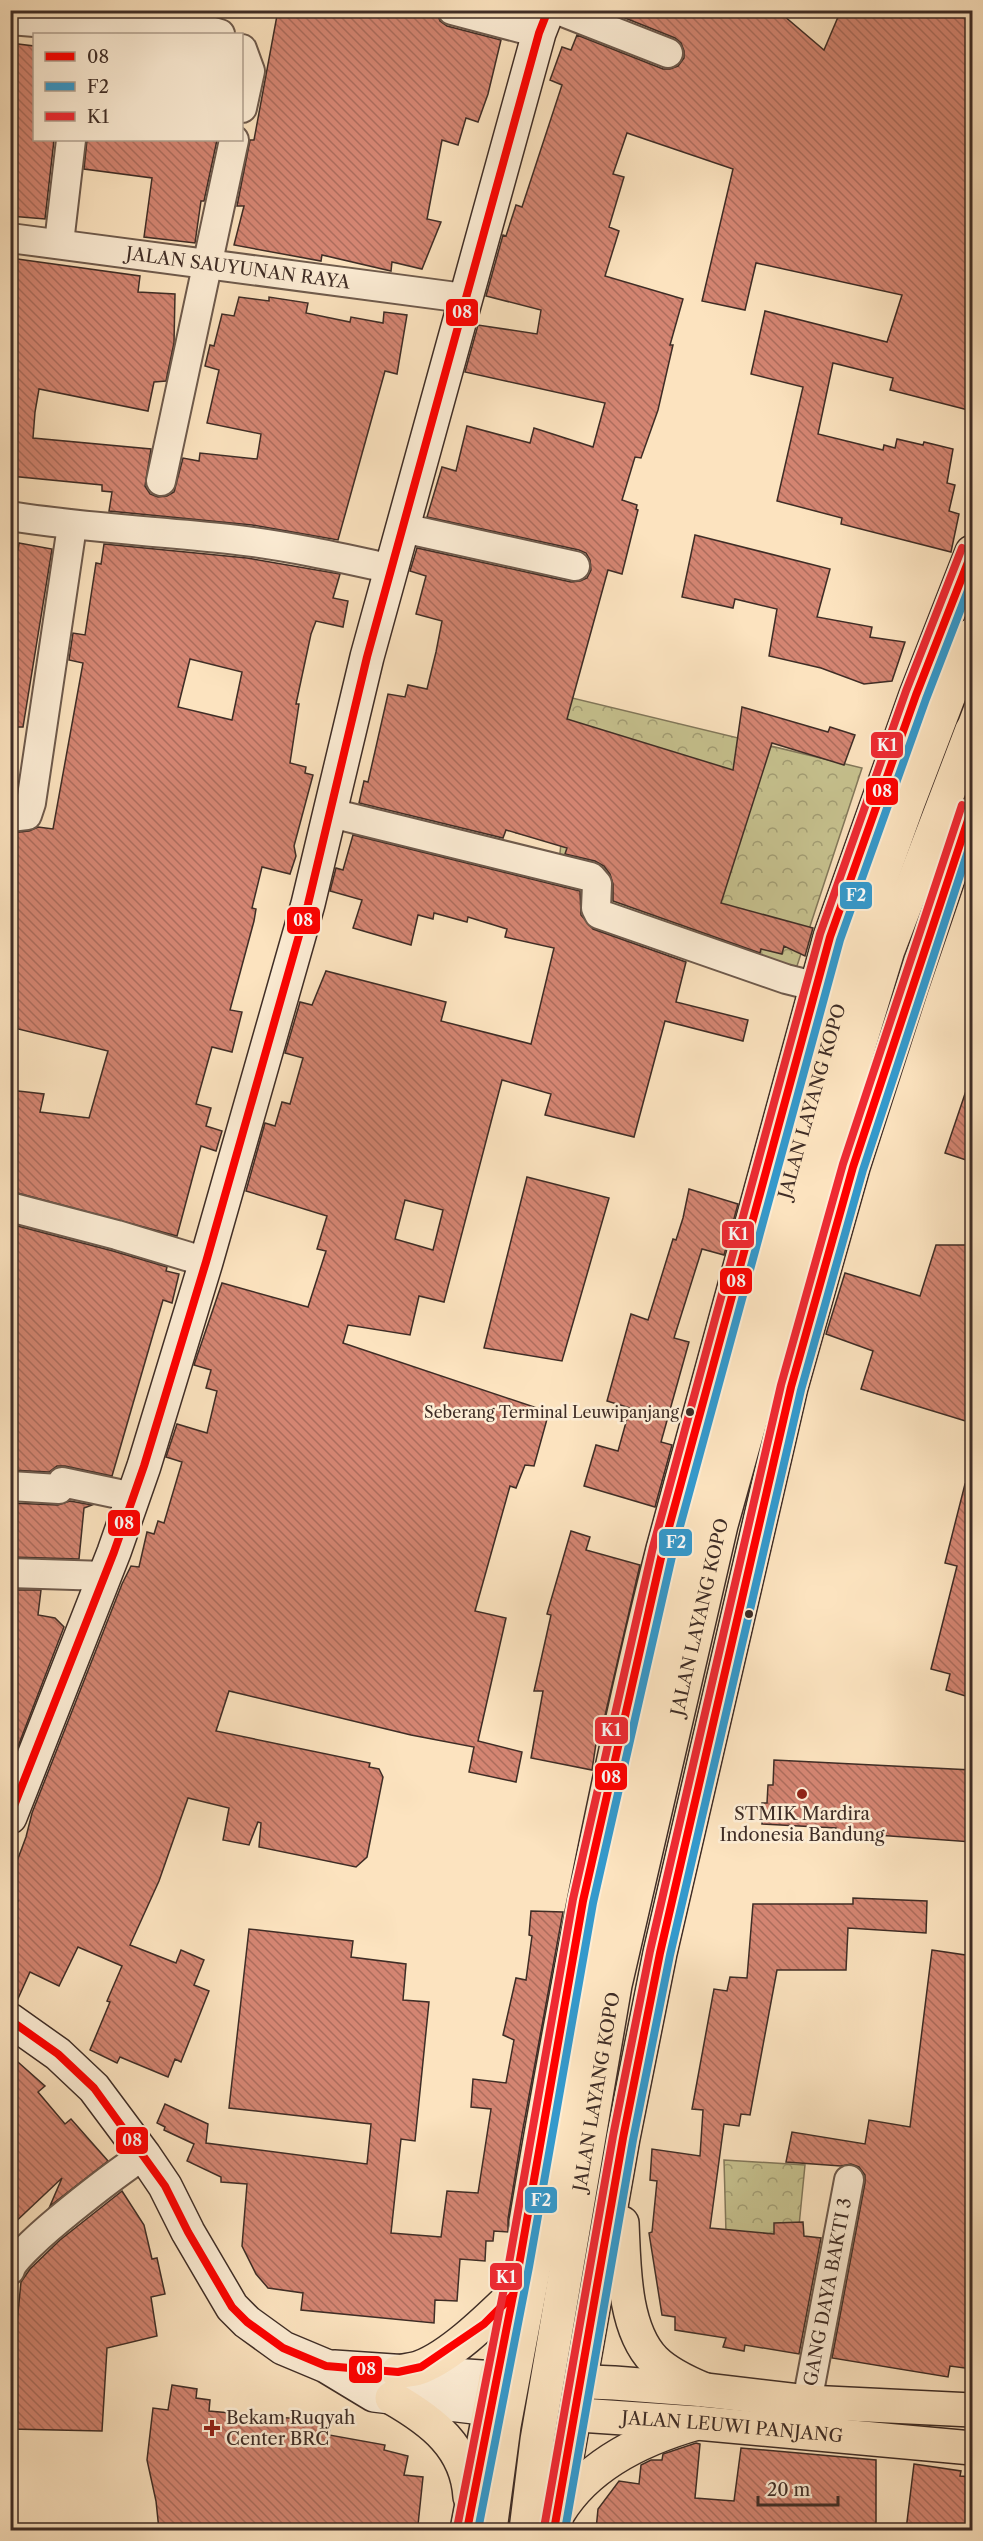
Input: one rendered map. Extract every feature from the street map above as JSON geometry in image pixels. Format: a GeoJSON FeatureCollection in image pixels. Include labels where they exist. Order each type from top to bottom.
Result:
{"type":"FeatureCollection","features":[{"type":"Feature","properties":{"kind":"main road"},"geometry":{"type":"LineString","coordinates":[[476,2523],[494,2393],[581,1915],[640,1643],[661,1559],[830,937],[916,695],[972,552]]}},
{"type":"Feature","properties":{"kind":"main road","name":"JALAN LAYANG KOPO"},"geometry":{"type":"LineString","coordinates":[[476,2523],[504,2426],[587,1984],[693,1518],[857,945],[972,634]]}},
{"type":"Feature","properties":{"kind":"main road","name":"JALAN LAYANG KOPO"},"geometry":{"type":"LineString","coordinates":[[526,2530],[537,2440],[615,1985],[721,1525],[808,1209],[888,950],[972,729]]}},
{"type":"Feature","properties":{"kind":"main road"},"geometry":{"type":"LineString","coordinates":[[555,2524],[620,2155],[734,1629],[792,1387],[853,1167],[972,808]]}},
{"type":"Feature","properties":{"kind":"main road"},"geometry":{"type":"LineString","coordinates":[[581,1915],[579,1927],[588,1950],[607,1965],[619,1968],[632,1968],[653,1957],[661,1947],[666,1935]]}},
{"type":"Feature","properties":{"kind":"main road"},"geometry":{"type":"LineString","coordinates":[[620,2155],[625,2279],[634,2320],[643,2344],[654,2360],[689,2383],[705,2390]]}},
{"type":"Feature","properties":{"kind":"main road"},"geometry":{"type":"LineString","coordinates":[[476,2523],[470,2485],[464,2466],[450,2443],[395,2385],[484,2324],[513,2295]]}},
{"type":"Feature","properties":{"kind":"main road","name":"JALAN LEUWI PANJANG"},"geometry":{"type":"LineString","coordinates":[[494,2393],[580,2380],[705,2390],[807,2402],[972,2410]]}},
{"type":"Feature","properties":{"kind":"main road","name":"JALAN LEUWI PANJANG"},"geometry":{"type":"LineString","coordinates":[[494,2393],[574,2414],[972,2448]]}},
{"type":"Feature","properties":{"kind":"main road"},"geometry":{"type":"LineString","coordinates":[[555,2524],[570,2494],[613,2459],[654,2437],[698,2423]]}},
{"type":"Feature","properties":{"kind":"street"},"geometry":{"type":"LineString","coordinates":[[452,10],[548,18],[668,53]]}},
{"type":"Feature","properties":{"kind":"street"},"geometry":{"type":"LineString","coordinates":[[10,1817],[134,1497],[206,1262],[308,904],[367,657],[464,298],[548,18]]}},
{"type":"Feature","properties":{"kind":"street"},"geometry":{"type":"LineString","coordinates":[[10,20],[84,30],[107,20],[142,19],[217,33]]}},
{"type":"Feature","properties":{"kind":"street"},"geometry":{"type":"LineString","coordinates":[[243,52],[250,71],[243,103]]}},
{"type":"Feature","properties":{"kind":"street"},"geometry":{"type":"LineString","coordinates":[[59,243],[71,141]]}},
{"type":"Feature","properties":{"kind":"street"},"geometry":{"type":"LineString","coordinates":[[161,481],[234,141]]}},
{"type":"Feature","properties":{"kind":"street","name":"JALAN SAUYUNAN RAYA"},"geometry":{"type":"LineString","coordinates":[[10,238],[464,298]]}},
{"type":"Feature","properties":{"kind":"street"},"geometry":{"type":"LineString","coordinates":[[10,516],[72,526],[231,539],[295,548],[392,569]]}},
{"type":"Feature","properties":{"kind":"street"},"geometry":{"type":"LineString","coordinates":[[10,818],[27,814],[31,803],[72,526]]}},
{"type":"Feature","properties":{"kind":"street"},"geometry":{"type":"LineString","coordinates":[[403,528],[575,566]]}},
{"type":"Feature","properties":{"kind":"street"},"geometry":{"type":"LineString","coordinates":[[331,813],[591,878],[597,884],[596,908],[599,914],[786,979],[818,987]]}},
{"type":"Feature","properties":{"kind":"street"},"geometry":{"type":"LineString","coordinates":[[10,1207],[117,1235],[206,1262]]}},
{"type":"Feature","properties":{"kind":"street"},"geometry":{"type":"LineString","coordinates":[[10,1486],[59,1489],[62,1482],[134,1497]]}},
{"type":"Feature","properties":{"kind":"street"},"geometry":{"type":"LineString","coordinates":[[10,1573],[105,1576]]}},
{"type":"Feature","properties":{"kind":"street"},"geometry":{"type":"LineString","coordinates":[[10,2020],[35,2036],[94,2088],[165,2186],[188,2232],[232,2307],[247,2322],[283,2348],[326,2366],[374,2395],[395,2385],[494,2393]]}},
{"type":"Feature","properties":{"kind":"street"},"geometry":{"type":"LineString","coordinates":[[10,2270],[30,2246],[110,2178],[144,2154]]}},
{"type":"Feature","properties":{"kind":"street","name":"GANG DAYA BAKTI 3"},"geometry":{"type":"LineString","coordinates":[[807,2402],[849,2180]]}},
{"type":"Feature","properties":{"kind":"green space"},"geometry":{"type":"Polygon","coordinates":[[[533,573],[568,582],[543,691],[862,768],[794,975],[600,909],[559,863],[561,843],[516,833],[526,791],[482,782],[533,573]]]}},
{"type":"Feature","properties":{"kind":"green space"},"geometry":{"type":"Polygon","coordinates":[[[724,2160],[805,2165],[798,2236],[726,2233],[724,2160]]]}},
{"type":"Feature","properties":{"kind":"building"},"geometry":{"type":"Polygon","coordinates":[[[278,10],[436,10],[440,21],[447,26],[501,40],[488,94],[478,122],[466,118],[458,145],[442,140],[427,219],[441,222],[422,269],[392,262],[391,271],[322,255],[321,261],[234,245],[244,206],[237,206],[250,140],[254,140],[278,10]]]}},
{"type":"Feature","properties":{"kind":"building"},"geometry":{"type":"Polygon","coordinates":[[[605,10],[777,10],[824,50],[841,10],[972,10],[972,411],[890,390],[893,378],[833,363],[818,434],[883,450],[884,445],[895,448],[897,439],[953,449],[947,483],[955,485],[949,511],[959,514],[951,552],[841,524],[842,518],[777,501],[803,387],[751,374],[765,311],[887,342],[902,295],[756,263],[745,310],[702,301],[733,169],[627,133],[613,174],[624,177],[609,227],[619,231],[605,276],[683,299],[670,345],[673,345],[658,410],[641,458],[635,457],[622,500],[637,505],[638,510],[622,574],[608,570],[567,719],[733,770],[742,707],[828,732],[830,727],[855,735],[844,765],[772,743],[721,903],[813,928],[805,956],[784,946],[782,954],[761,949],[760,953],[613,901],[613,884],[604,866],[595,861],[565,854],[567,848],[506,830],[503,838],[359,803],[364,781],[368,782],[388,694],[405,697],[408,685],[427,689],[436,652],[442,621],[416,614],[426,576],[410,571],[417,548],[571,582],[587,578],[591,570],[590,560],[586,553],[579,550],[427,517],[442,467],[456,471],[467,426],[530,443],[534,428],[593,447],[605,403],[465,372],[478,325],[537,334],[541,310],[486,296],[503,235],[506,236],[516,205],[522,207],[562,85],[550,80],[562,47],[571,50],[577,35],[663,69],[678,66],[684,58],[681,43],[675,38],[605,10]]]}},
{"type":"Feature","properties":{"kind":"building"},"geometry":{"type":"Polygon","coordinates":[[[10,43],[33,46],[33,141],[54,141],[45,219],[10,216],[10,43]]]}},
{"type":"Feature","properties":{"kind":"building"},"geometry":{"type":"Polygon","coordinates":[[[87,141],[217,141],[204,201],[201,201],[195,243],[144,237],[152,178],[84,169],[87,141]]]}},
{"type":"Feature","properties":{"kind":"building"},"geometry":{"type":"Polygon","coordinates":[[[10,258],[140,276],[138,292],[175,294],[174,343],[166,381],[154,382],[148,411],[39,389],[35,412],[33,438],[151,449],[145,486],[150,494],[158,497],[174,492],[183,458],[199,461],[200,453],[257,459],[261,434],[207,423],[219,370],[205,366],[210,345],[214,346],[222,314],[234,316],[239,297],[269,301],[269,297],[308,303],[306,313],[350,322],[351,317],[383,323],[384,312],[407,315],[397,374],[385,371],[338,540],[252,525],[109,511],[112,492],[102,491],[102,485],[10,476],[10,258]]]}},
{"type":"Feature","properties":{"kind":"building"},"geometry":{"type":"Polygon","coordinates":[[[695,535],[830,569],[817,617],[872,627],[870,637],[905,642],[892,681],[864,684],[821,668],[769,656],[777,609],[735,599],[733,608],[682,597],[695,535]]]}},
{"type":"Feature","properties":{"kind":"building"},"geometry":{"type":"Polygon","coordinates":[[[19,543],[52,549],[23,727],[10,727],[10,549],[18,550],[19,543]]]}},
{"type":"Feature","properties":{"kind":"building"},"geometry":{"type":"Polygon","coordinates":[[[104,544],[247,558],[340,574],[333,598],[348,601],[343,627],[316,621],[311,634],[296,704],[299,704],[290,763],[306,767],[305,773],[313,775],[294,846],[296,856],[290,874],[262,867],[252,908],[256,909],[254,921],[230,1010],[242,1012],[232,1052],[212,1047],[196,1104],[211,1108],[206,1126],[222,1131],[216,1151],[201,1146],[177,1236],[10,1191],[10,1090],[44,1094],[40,1112],[89,1118],[108,1051],[10,1027],[10,833],[29,831],[38,827],[53,829],[83,663],[69,660],[73,633],[85,635],[96,563],[101,564],[104,544]],[[190,659],[178,707],[232,720],[242,672],[190,659]]]}},
{"type":"Feature","properties":{"kind":"building"},"geometry":{"type":"Polygon","coordinates":[[[353,835],[580,891],[581,915],[593,929],[686,962],[676,1002],[748,1020],[743,1041],[665,1021],[634,1137],[545,1115],[551,1094],[502,1080],[444,1302],[419,1296],[410,1335],[348,1325],[343,1343],[549,1412],[534,1466],[525,1465],[516,1488],[510,1486],[475,1611],[506,1618],[478,1741],[522,1752],[516,1782],[469,1772],[474,1747],[411,1735],[229,1691],[216,1731],[370,1763],[369,1767],[379,1769],[383,1777],[367,1857],[356,1867],[259,1847],[261,1823],[258,1822],[249,1845],[223,1840],[229,1808],[188,1798],[159,1881],[130,1945],[176,1963],[181,1950],[204,1960],[194,1985],[209,1991],[181,2062],[175,2059],[168,2077],[120,2057],[117,2063],[90,2050],[122,1966],[78,1947],[59,1986],[30,1972],[16,2003],[10,2001],[10,1918],[18,1901],[10,1898],[10,1880],[32,1813],[122,1584],[131,1566],[139,1567],[147,1532],[154,1534],[158,1521],[164,1523],[182,1462],[166,1457],[177,1424],[207,1433],[217,1391],[206,1388],[211,1370],[194,1365],[222,1283],[308,1307],[326,1251],[317,1249],[327,1216],[246,1191],[265,1123],[275,1126],[282,1102],[290,1104],[303,1058],[285,1053],[300,1002],[312,1005],[326,971],[446,1002],[441,1021],[531,1044],[554,948],[505,937],[507,929],[468,917],[467,922],[434,913],[433,919],[418,915],[411,945],[353,928],[362,900],[330,891],[336,868],[343,870],[353,835]],[[405,1200],[395,1239],[433,1250],[443,1210],[405,1200]]]}},
{"type":"Feature","properties":{"kind":"building"},"geometry":{"type":"Polygon","coordinates":[[[969,1082],[972,1082],[972,1162],[945,1153],[969,1082]]]}},
{"type":"Feature","properties":{"kind":"building"},"geometry":{"type":"Polygon","coordinates":[[[527,1177],[609,1198],[562,1361],[484,1348],[527,1177]]]}},
{"type":"Feature","properties":{"kind":"building"},"geometry":{"type":"Polygon","coordinates":[[[689,1189],[738,1204],[724,1255],[702,1249],[674,1338],[689,1342],[661,1442],[672,1445],[655,1507],[584,1486],[596,1445],[618,1451],[630,1408],[607,1401],[631,1314],[648,1320],[673,1239],[676,1240],[683,1218],[689,1189]]]}},
{"type":"Feature","properties":{"kind":"building"},"geometry":{"type":"Polygon","coordinates":[[[10,1224],[113,1251],[167,1267],[166,1271],[179,1274],[172,1303],[163,1300],[112,1476],[65,1466],[57,1466],[49,1472],[10,1470],[10,1224]]]}},
{"type":"Feature","properties":{"kind":"building"},"geometry":{"type":"Polygon","coordinates":[[[936,1245],[972,1245],[972,1423],[861,1389],[873,1351],[826,1334],[845,1273],[920,1296],[936,1245]]]}},
{"type":"Feature","properties":{"kind":"building"},"geometry":{"type":"Polygon","coordinates":[[[965,1484],[972,1485],[972,1698],[946,1690],[950,1674],[931,1669],[957,1566],[945,1563],[965,1484]]]}},
{"type":"Feature","properties":{"kind":"building"},"geometry":{"type":"Polygon","coordinates":[[[70,1501],[92,1505],[84,1508],[79,1559],[10,1557],[10,1503],[58,1505],[70,1501]]]}},
{"type":"Feature","properties":{"kind":"building"},"geometry":{"type":"Polygon","coordinates":[[[571,1531],[590,1537],[586,1550],[640,1565],[600,1737],[597,1737],[592,1770],[531,1758],[543,1691],[534,1691],[551,1615],[547,1614],[571,1531]]]}},
{"type":"Feature","properties":{"kind":"building"},"geometry":{"type":"Polygon","coordinates":[[[10,1590],[41,1590],[38,1615],[55,1618],[64,1627],[17,1749],[10,1746],[10,1590]]]}},
{"type":"Feature","properties":{"kind":"building"},"geometry":{"type":"Polygon","coordinates":[[[774,1760],[972,1770],[972,1842],[836,1832],[836,1828],[762,1824],[762,1803],[767,1803],[768,1785],[773,1785],[774,1760]]]}},
{"type":"Feature","properties":{"kind":"building"},"geometry":{"type":"Polygon","coordinates":[[[853,1898],[927,1901],[926,1933],[848,1928],[846,1970],[777,1970],[750,2115],[741,2114],[739,2126],[724,2124],[710,2228],[774,2234],[774,2223],[803,2222],[804,2236],[821,2238],[799,2354],[745,2345],[744,2351],[723,2347],[726,2338],[675,2330],[675,2317],[662,2315],[649,2233],[652,2232],[657,2181],[650,2180],[652,2149],[700,2156],[703,2110],[692,2109],[714,1989],[727,1991],[730,1977],[747,1978],[753,1904],[853,1904],[853,1898]]]}},
{"type":"Feature","properties":{"kind":"building"},"geometry":{"type":"Polygon","coordinates":[[[531,1911],[563,1912],[522,2134],[508,2219],[508,2232],[494,2231],[493,2241],[486,2241],[485,2261],[460,2259],[457,2301],[435,2300],[434,2323],[301,2310],[303,2293],[268,2288],[256,2274],[242,2246],[247,2184],[221,2182],[221,2177],[187,2161],[194,2144],[164,2130],[165,2127],[157,2123],[165,2104],[208,2124],[206,2143],[367,2164],[371,2124],[229,2108],[249,1929],[353,1941],[351,1957],[406,1964],[403,2000],[429,2002],[415,2141],[401,2139],[391,2233],[441,2237],[447,2191],[478,2193],[491,2109],[471,2107],[473,2079],[506,2083],[514,2040],[503,2035],[516,1978],[526,1980],[532,1936],[529,1935],[531,1911]]]}},
{"type":"Feature","properties":{"kind":"building"},"geometry":{"type":"Polygon","coordinates":[[[932,1950],[972,1956],[972,2369],[950,2366],[948,2377],[832,2358],[865,2175],[859,2167],[851,2164],[841,2166],[786,2162],[792,2132],[865,2144],[869,2120],[910,2127],[932,1950]]]}},
{"type":"Feature","properties":{"kind":"building"},"geometry":{"type":"Polygon","coordinates":[[[10,2055],[45,2086],[38,2092],[65,2124],[71,2119],[108,2161],[50,2206],[62,2178],[10,2227],[10,2055]]]}},
{"type":"Feature","properties":{"kind":"building"},"geometry":{"type":"Polygon","coordinates":[[[122,2191],[144,2225],[152,2259],[157,2258],[165,2294],[151,2297],[157,2336],[107,2348],[102,2431],[10,2429],[10,2393],[21,2282],[30,2269],[60,2240],[122,2191]]]}},
{"type":"Feature","properties":{"kind":"building"},"geometry":{"type":"Polygon","coordinates":[[[172,2385],[197,2389],[196,2398],[210,2400],[209,2411],[311,2420],[311,2423],[330,2426],[329,2435],[385,2445],[384,2450],[408,2456],[404,2475],[423,2477],[418,2525],[403,2524],[402,2530],[159,2530],[156,2501],[147,2460],[153,2408],[168,2410],[172,2385]]]}},
{"type":"Feature","properties":{"kind":"building"},"geometry":{"type":"Polygon","coordinates":[[[696,2443],[700,2444],[695,2498],[734,2501],[741,2448],[876,2460],[876,2530],[596,2530],[598,2509],[619,2481],[639,2484],[641,2465],[651,2460],[662,2460],[663,2454],[696,2443]]]}},
{"type":"Feature","properties":{"kind":"building"},"geometry":{"type":"Polygon","coordinates":[[[914,2464],[961,2471],[960,2476],[972,2477],[972,2530],[906,2530],[914,2464]]]}},
{"type":"Feature","properties":{"kind":"transit line","name":"08"},"geometry":{"type":"LineString","coordinates":[[10,1816],[114,1552],[144,1466],[206,1262],[308,904],[367,657],[539,33],[548,10]]}},
{"type":"Feature","properties":{"kind":"transit line","name":"K1"},"geometry":{"type":"LineString","coordinates":[[457,2528],[509,2263],[573,1899],[653,1547],[820,934],[906,691],[962,548]]}},
{"type":"Feature","properties":{"kind":"transit line","name":"08"},"geometry":{"type":"LineString","coordinates":[[467,2530],[519,2265],[583,1901],[663,1549],[830,937],[916,695],[972,552]]}},
{"type":"Feature","properties":{"kind":"transit line","name":"F2"},"geometry":{"type":"LineString","coordinates":[[478,2530],[529,2267],[593,1903],[673,1552],[840,940],[926,699],[972,580]]}},
{"type":"Feature","properties":{"kind":"transit line","name":"K1"},"geometry":{"type":"LineString","coordinates":[[544,2528],[613,2136],[650,1951],[781,1385],[843,1164],[962,805]]}},
{"type":"Feature","properties":{"kind":"transit line","name":"08"},"geometry":{"type":"LineString","coordinates":[[554,2530],[623,2138],[660,1953],[791,1387],[853,1167],[972,808]]}},
{"type":"Feature","properties":{"kind":"transit line","name":"F2"},"geometry":{"type":"LineString","coordinates":[[565,2530],[633,2140],[670,1955],[801,1390],[863,1170],[972,839]]}},
{"type":"Feature","properties":{"kind":"transit line","name":"08"},"geometry":{"type":"LineString","coordinates":[[10,2020],[58,2054],[94,2088],[165,2186],[188,2232],[232,2307],[247,2322],[283,2348],[326,2366],[398,2372],[421,2367],[484,2324],[513,2295]]}},
{"type":"Feature","properties":{"kind":"place","name":"Seberang Terminal Leuwipanjang"},"geometry":{"type":"Point","coordinates":[690,1412]}},
{"type":"Feature","properties":{"kind":"place","name":"STMIK Mardira Indonesia Bandung"},"geometry":{"type":"Point","coordinates":[802,1794]}},
{"type":"Feature","properties":{"kind":"place","name":"Bekam Ruqyah Center BRC"},"geometry":{"type":"Point","coordinates":[212,2428]}}]}
